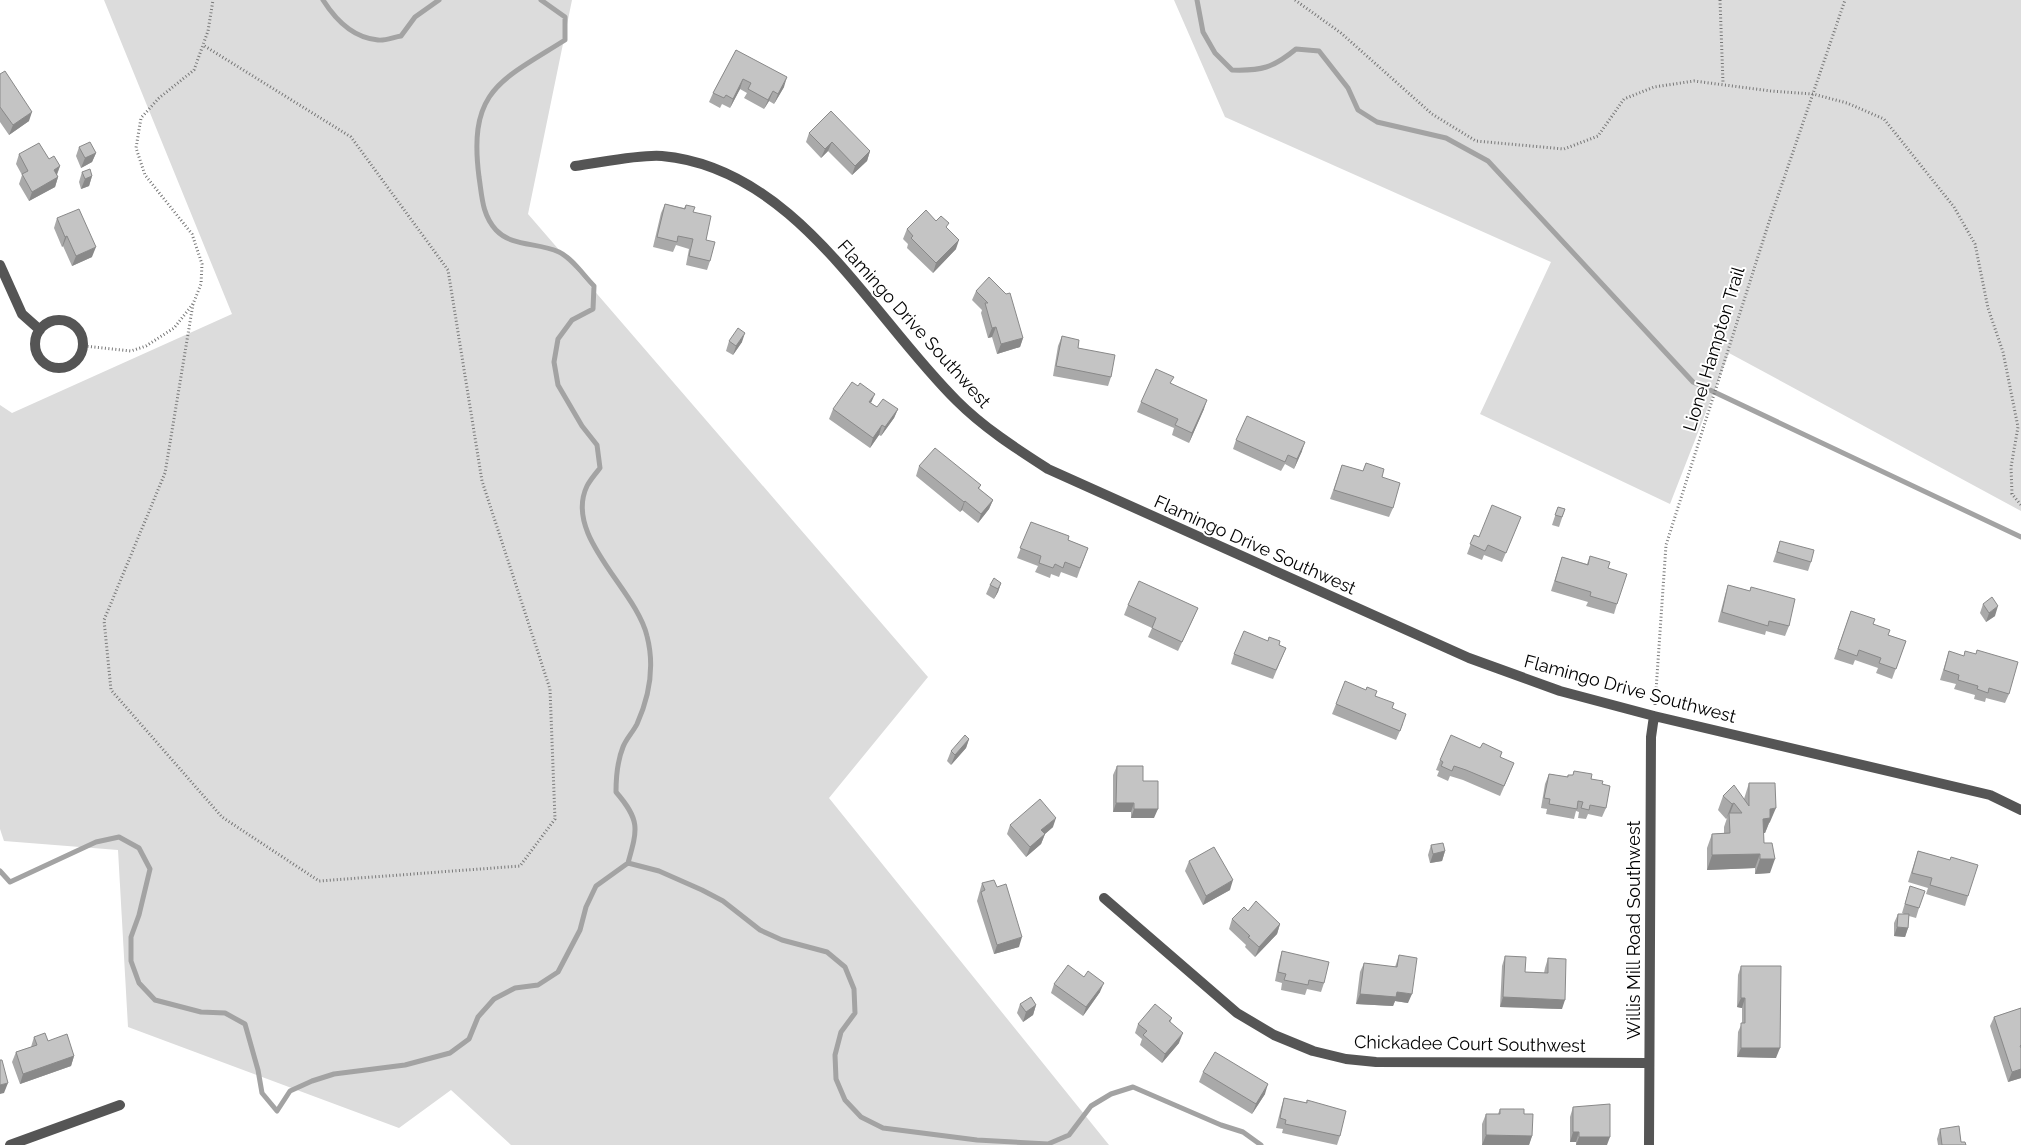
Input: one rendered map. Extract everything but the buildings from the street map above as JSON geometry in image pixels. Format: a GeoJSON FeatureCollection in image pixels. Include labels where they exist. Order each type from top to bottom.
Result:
{"type":"FeatureCollection","features":[{"type":"Feature","properties":{"kind":"street","name":"Flamingo Drive Southwest"},"geometry":{"type":"LineString","coordinates":[[575,166],[660,156],[696,162],[737,178],[779,204],[833,259],[957,402],[1001,438],[1048,469],[1469,658],[1560,691],[1654,716],[1990,795],[2021,810]]}},
{"type":"Feature","properties":{"kind":"street"},"geometry":{"type":"LineString","coordinates":[[0,265],[22,314],[40,330]]}},
{"type":"Feature","properties":{"kind":"street"},"geometry":{"type":"LineString","coordinates":[[66,320],[79,330],[84,346],[77,360],[70,365],[56,368],[48,366],[42,361],[35,348],[35,340],[40,330],[50,322],[66,320]]}},
{"type":"Feature","properties":{"kind":"street","name":"Willis Mill Road Southwest"},"geometry":{"type":"LineString","coordinates":[[1649,1145],[1651,737],[1654,716]]}},
{"type":"Feature","properties":{"kind":"street","name":"Chickadee Court Southwest"},"geometry":{"type":"LineString","coordinates":[[1104,898],[1237,1012],[1274,1035],[1313,1051],[1346,1059],[1376,1062],[1649,1062]]}},
{"type":"Feature","properties":{"kind":"street"},"geometry":{"type":"LineString","coordinates":[[10,1145],[120,1105]]}},
{"type":"Feature","properties":{"kind":"path"},"geometry":{"type":"LineString","coordinates":[[203,45],[351,137],[448,270],[482,481],[550,689],[555,819],[520,866],[319,881],[222,817],[111,690],[104,620],[165,473],[193,304],[201,284],[202,264],[192,234],[145,175],[136,148],[142,118],[159,98],[194,70],[208,31],[213,0]]}},
{"type":"Feature","properties":{"kind":"path"},"geometry":{"type":"LineString","coordinates":[[1295,0],[1341,33],[1432,114],[1476,141],[1564,149],[1598,136],[1624,100],[1662,86],[1694,81],[1722,83],[1770,91],[1812,94],[1847,103],[1884,119],[1954,207],[1975,244],[1988,308],[2003,352],[2018,427],[2011,467],[2012,494],[2021,504]]}},
{"type":"Feature","properties":{"kind":"path"},"geometry":{"type":"LineString","coordinates":[[1720,0],[1722,83]]}},
{"type":"Feature","properties":{"kind":"path","name":"Lionel Hampton Trail"},"geometry":{"type":"LineString","coordinates":[[1654,716],[1666,545],[1712,395],[1845,0]]}},
{"type":"Feature","properties":{"kind":"path"},"geometry":{"type":"LineString","coordinates":[[84,346],[131,351],[146,346],[174,328],[193,304]]}},
{"type":"Feature","properties":{"kind":"shaded area"},"geometry":{"type":"Polygon","coordinates":[[[104,0],[572,0],[528,214],[928,677],[829,798],[1109,1145],[511,1145],[451,1090],[399,1128],[128,1027],[118,850],[4,841],[0,829],[0,405],[12,413],[232,314],[104,0]]]}},
{"type":"Feature","properties":{"kind":"shaded area"},"geometry":{"type":"Polygon","coordinates":[[[1174,0],[2021,0],[2021,511],[1729,353],[1670,504],[1480,414],[1551,262],[1225,117],[1174,0]]]}},
{"type":"Feature","properties":{"kind":"waterway"},"geometry":{"type":"LineString","coordinates":[[323,0],[333,14],[353,31],[361,36],[381,40],[401,36],[415,17],[439,0]]}},
{"type":"Feature","properties":{"kind":"waterway"},"geometry":{"type":"LineString","coordinates":[[541,0],[565,17],[565,40],[506,78],[493,91],[484,106],[479,125],[477,148],[479,177],[485,212],[496,230],[517,242],[559,252],[573,263],[594,286],[593,309],[572,320],[558,339],[554,362],[558,385],[582,426],[597,445],[600,468],[587,486],[582,505],[585,524],[604,562],[640,618],[647,636],[651,659],[648,692],[637,724],[623,747],[619,758],[617,775],[616,792],[629,810],[635,825],[634,841],[628,863]]}},
{"type":"Feature","properties":{"kind":"waterway"},"geometry":{"type":"LineString","coordinates":[[1197,0],[1203,32],[1215,53],[1232,70],[1251,70],[1266,67],[1296,49],[1319,51],[1348,88],[1358,110],[1377,122],[1446,138],[1488,161],[1693,382],[2021,537]]}},
{"type":"Feature","properties":{"kind":"waterway"},"geometry":{"type":"LineString","coordinates":[[0,871],[10,882],[96,842],[119,837],[139,848],[150,869],[139,915],[131,937],[131,961],[139,983],[155,1000],[201,1012],[225,1013],[245,1024],[258,1070],[262,1093],[277,1111],[290,1091],[312,1081],[334,1074],[405,1065],[450,1053],[469,1039],[478,1017],[494,999],[515,988],[538,985],[558,972],[580,930],[586,907],[596,886],[628,863]]}},
{"type":"Feature","properties":{"kind":"waterway"},"geometry":{"type":"LineString","coordinates":[[628,863],[659,871],[702,890],[723,901],[760,930],[782,940],[827,952],[845,967],[854,989],[855,1013],[841,1032],[835,1055],[836,1079],[845,1100],[861,1117],[883,1128],[977,1140],[1048,1144],[1069,1135],[1091,1106],[1111,1094],[1133,1087],[1221,1125],[1243,1132],[1261,1145]]}}]}
